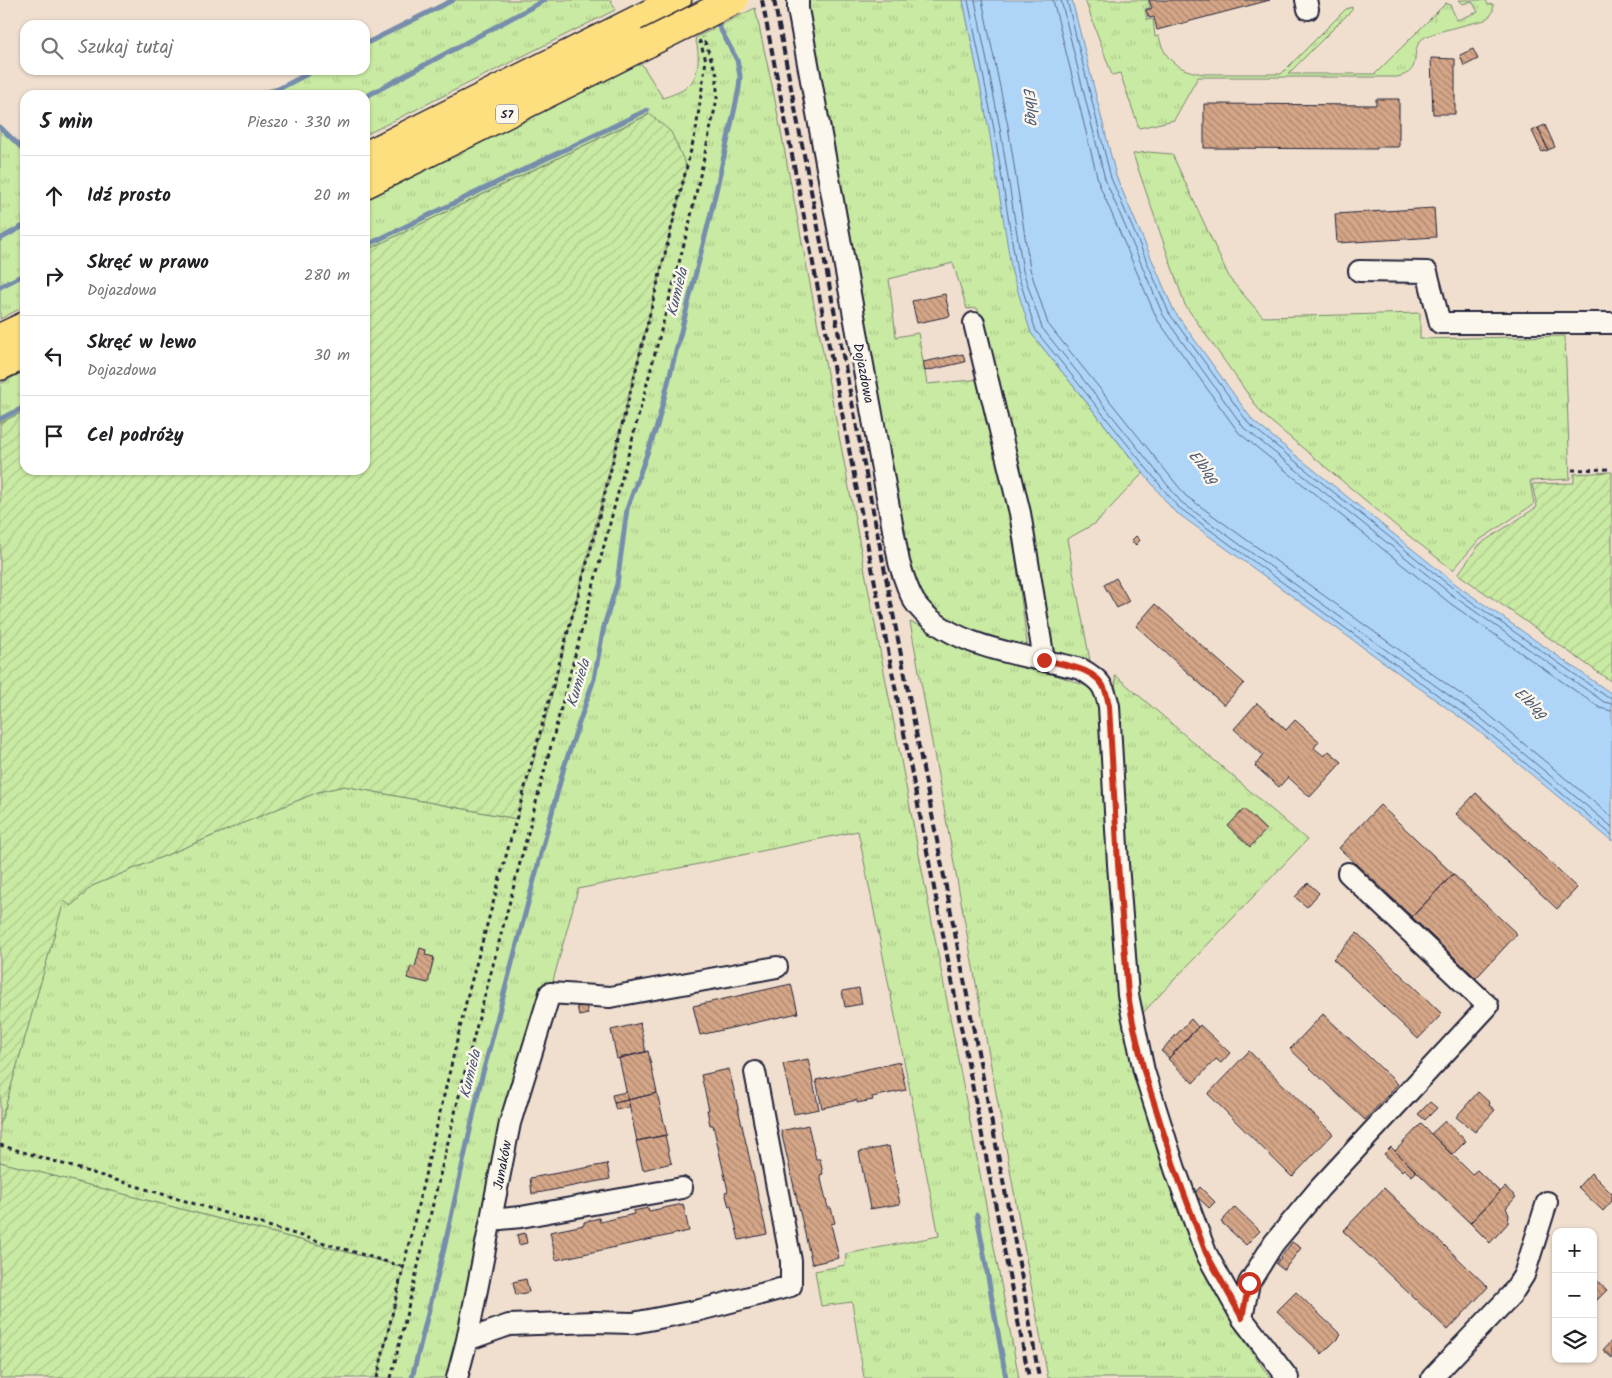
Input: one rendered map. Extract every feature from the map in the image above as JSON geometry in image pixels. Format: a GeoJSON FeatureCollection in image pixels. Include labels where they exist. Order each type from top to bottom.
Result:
{"type":"FeatureCollection","features":[{"type":"Feature","properties":{"kind":"highway","name":"S7"},"geometry":{"type":"LineString","coordinates":[[370,181],[642,32],[677,0]]}},
{"type":"Feature","properties":{"kind":"highway","name":"S7"},"geometry":{"type":"LineString","coordinates":[[370,154],[642,32],[734,0]]}},
{"type":"Feature","properties":{"kind":"highway"},"geometry":{"type":"LineString","coordinates":[[0,338],[20,328]]}},
{"type":"Feature","properties":{"kind":"highway"},"geometry":{"type":"LineString","coordinates":[[0,366],[20,356]]}},
{"type":"Feature","properties":{"kind":"street","name":"Dojazdowa"},"geometry":{"type":"LineString","coordinates":[[798,0],[798,10],[858,345],[899,562],[907,585],[915,602],[933,621],[954,634],[981,645],[1081,670],[1094,676],[1105,689],[1109,706],[1128,995],[1144,1071],[1175,1169],[1206,1253],[1242,1318],[1288,1378]]}},
{"type":"Feature","properties":{"kind":"street"},"geometry":{"type":"LineString","coordinates":[[1359,271],[1427,272],[1440,323],[1612,324]]}},
{"type":"Feature","properties":{"kind":"street"},"geometry":{"type":"LineString","coordinates":[[974,323],[1020,513],[1044,660]]}},
{"type":"Feature","properties":{"kind":"street"},"geometry":{"type":"LineString","coordinates":[[1242,1318],[1249,1283],[1274,1243],[1319,1189],[1488,1006],[1348,873]]}},
{"type":"Feature","properties":{"kind":"street","name":"Junaków"},"geometry":{"type":"LineString","coordinates":[[457,1378],[467,1340],[510,1124],[550,994],[610,997],[776,967]]}},
{"type":"Feature","properties":{"kind":"street"},"geometry":{"type":"LineString","coordinates":[[467,1340],[508,1325],[594,1322],[633,1323],[700,1310],[791,1286],[791,1261],[755,1072]]}},
{"type":"Feature","properties":{"kind":"street"},"geometry":{"type":"LineString","coordinates":[[491,1220],[521,1217],[682,1188]]}},
{"type":"Feature","properties":{"kind":"street"},"geometry":{"type":"LineString","coordinates":[[1432,1378],[1512,1294],[1524,1275],[1547,1202]]}},
{"type":"Feature","properties":{"kind":"path"},"geometry":{"type":"LineString","coordinates":[[391,1378],[468,1059],[690,225],[717,99],[717,75],[702,34]]}},
{"type":"Feature","properties":{"kind":"path"},"geometry":{"type":"LineString","coordinates":[[378,1378],[469,990],[593,541],[685,176],[696,130],[706,60]]}},
{"type":"Feature","properties":{"kind":"path"},"geometry":{"type":"LineString","coordinates":[[1572,470],[1612,469]]}},
{"type":"Feature","properties":{"kind":"path"},"geometry":{"type":"LineString","coordinates":[[0,1145],[404,1267]]}},
{"type":"Feature","properties":{"kind":"green space"},"geometry":{"type":"Polygon","coordinates":[[[453,0],[611,0],[615,10],[370,132],[370,90],[266,90],[283,86],[305,75],[370,75],[370,42],[453,0]]]}},
{"type":"Feature","properties":{"kind":"green space"},"geometry":{"type":"Polygon","coordinates":[[[801,0],[963,0],[1031,333],[1143,473],[1096,523],[1067,539],[1091,666],[1057,654],[1047,639],[1014,454],[988,332],[977,308],[967,309],[953,263],[889,279],[896,337],[918,333],[927,384],[983,379],[1006,483],[1028,651],[950,628],[912,589],[801,0]]]}},
{"type":"Feature","properties":{"kind":"green space"},"geometry":{"type":"Polygon","coordinates":[[[1085,0],[1148,0],[1150,8],[1145,9],[1147,20],[1153,19],[1155,37],[1159,36],[1161,45],[1169,58],[1181,67],[1195,73],[1204,74],[1281,74],[1346,9],[1352,7],[1352,10],[1288,74],[1375,74],[1446,3],[1450,5],[1457,20],[1478,12],[1472,1],[1463,4],[1459,0],[1486,0],[1488,5],[1493,4],[1493,7],[1492,13],[1485,20],[1442,31],[1422,39],[1416,50],[1414,66],[1406,74],[1397,77],[1198,77],[1174,120],[1139,128],[1120,73],[1112,75],[1085,0]]]}},
{"type":"Feature","properties":{"kind":"green space"},"geometry":{"type":"Polygon","coordinates":[[[755,8],[773,90],[1019,1378],[864,1378],[852,1302],[821,1306],[815,1271],[845,1265],[846,1254],[939,1236],[858,831],[578,889],[553,981],[544,985],[503,1125],[469,1303],[448,1378],[377,1378],[404,1267],[0,1162],[0,1125],[64,900],[71,906],[92,886],[318,792],[344,786],[517,819],[593,541],[687,166],[649,114],[370,249],[370,198],[641,63],[663,98],[680,92],[692,82],[697,70],[698,50],[695,38],[755,8]]]}},
{"type":"Feature","properties":{"kind":"green space"},"geometry":{"type":"Polygon","coordinates":[[[650,114],[671,132],[687,167],[548,710],[517,819],[344,786],[318,792],[92,886],[71,906],[64,901],[0,1125],[0,423],[20,413],[20,475],[370,475],[370,249],[650,114]]]}},
{"type":"Feature","properties":{"kind":"green space"},"geometry":{"type":"Polygon","coordinates":[[[0,127],[20,146],[20,309],[0,319],[0,127]]]}},
{"type":"Feature","properties":{"kind":"green space"},"geometry":{"type":"Polygon","coordinates":[[[1148,152],[1172,154],[1230,279],[1263,317],[1420,313],[1420,339],[1565,336],[1570,479],[1530,481],[1534,504],[1478,541],[1453,570],[1395,525],[1262,414],[1185,305],[1133,154],[1148,152]]]}},
{"type":"Feature","properties":{"kind":"green space"},"geometry":{"type":"Polygon","coordinates":[[[20,374],[20,413],[0,423],[0,384],[20,374]]]}},
{"type":"Feature","properties":{"kind":"green space"},"geometry":{"type":"Polygon","coordinates":[[[1612,472],[1612,682],[1458,574],[1480,544],[1537,507],[1532,484],[1574,483],[1574,474],[1612,472]]]}},
{"type":"Feature","properties":{"kind":"green space"},"geometry":{"type":"Polygon","coordinates":[[[910,622],[1103,692],[1112,936],[1122,1011],[1137,1084],[1190,1240],[1233,1324],[1270,1378],[1048,1378],[910,622]]]}},
{"type":"Feature","properties":{"kind":"green space"},"geometry":{"type":"Polygon","coordinates":[[[1115,675],[1307,840],[1137,1019],[1129,949],[1115,675]]]}},
{"type":"Feature","properties":{"kind":"green space"},"geometry":{"type":"Polygon","coordinates":[[[0,1162],[404,1267],[377,1378],[0,1378],[0,1162]]]}},
{"type":"Feature","properties":{"kind":"water","name":"Elbląg"},"geometry":{"type":"Polygon","coordinates":[[[963,0],[1072,0],[1116,176],[1174,311],[1253,421],[1462,589],[1612,694],[1612,841],[1476,729],[1173,510],[1031,333],[1012,273],[989,130],[963,0]]]}},
{"type":"Feature","properties":{"kind":"building"},"geometry":{"type":"Polygon","coordinates":[[[1149,0],[1270,0],[1157,30],[1154,17],[1149,18],[1146,10],[1152,8],[1149,0]]]}},
{"type":"Feature","properties":{"kind":"building"},"geometry":{"type":"Polygon","coordinates":[[[1473,49],[1478,59],[1464,66],[1460,55],[1473,49]]]}},
{"type":"Feature","properties":{"kind":"building"},"geometry":{"type":"Polygon","coordinates":[[[1431,58],[1455,59],[1455,114],[1433,114],[1431,58]]]}},
{"type":"Feature","properties":{"kind":"building"},"geometry":{"type":"Polygon","coordinates":[[[1376,99],[1399,99],[1399,147],[1377,147],[1377,149],[1204,148],[1204,104],[1376,105],[1376,99]]]}},
{"type":"Feature","properties":{"kind":"building"},"geometry":{"type":"Polygon","coordinates":[[[1545,125],[1555,147],[1548,150],[1538,128],[1545,125]]]}},
{"type":"Feature","properties":{"kind":"building"},"geometry":{"type":"Polygon","coordinates":[[[1538,128],[1548,150],[1542,152],[1532,131],[1538,128]]]}},
{"type":"Feature","properties":{"kind":"building"},"geometry":{"type":"Polygon","coordinates":[[[1434,208],[1436,237],[1337,243],[1335,214],[1434,208]]]}},
{"type":"Feature","properties":{"kind":"building"},"geometry":{"type":"Polygon","coordinates":[[[945,294],[950,316],[917,323],[912,301],[945,294]]]}},
{"type":"Feature","properties":{"kind":"building"},"geometry":{"type":"Polygon","coordinates":[[[963,354],[965,362],[925,371],[923,362],[963,354]]]}},
{"type":"Feature","properties":{"kind":"building"},"geometry":{"type":"Polygon","coordinates":[[[1136,536],[1140,540],[1136,545],[1131,541],[1136,536]]]}},
{"type":"Feature","properties":{"kind":"building"},"geometry":{"type":"Polygon","coordinates":[[[1116,578],[1129,601],[1117,608],[1104,585],[1116,578]]]}},
{"type":"Feature","properties":{"kind":"building"},"geometry":{"type":"Polygon","coordinates":[[[1155,604],[1244,683],[1224,705],[1136,626],[1155,604]]]}},
{"type":"Feature","properties":{"kind":"building"},"geometry":{"type":"Polygon","coordinates":[[[1257,703],[1286,730],[1295,720],[1319,741],[1314,748],[1324,756],[1329,751],[1342,762],[1310,797],[1288,777],[1279,787],[1255,766],[1263,755],[1234,729],[1257,703]]]}},
{"type":"Feature","properties":{"kind":"building"},"geometry":{"type":"Polygon","coordinates":[[[1476,793],[1577,888],[1557,909],[1456,814],[1476,793]]]}},
{"type":"Feature","properties":{"kind":"building"},"geometry":{"type":"Polygon","coordinates":[[[1380,805],[1453,874],[1412,917],[1339,848],[1380,805]]]}},
{"type":"Feature","properties":{"kind":"building"},"geometry":{"type":"Polygon","coordinates":[[[1244,809],[1266,830],[1250,847],[1228,826],[1244,809]]]}},
{"type":"Feature","properties":{"kind":"building"},"geometry":{"type":"Polygon","coordinates":[[[1453,874],[1517,934],[1476,978],[1412,917],[1453,874]]]}},
{"type":"Feature","properties":{"kind":"building"},"geometry":{"type":"Polygon","coordinates":[[[1308,883],[1319,893],[1307,907],[1295,897],[1308,883]]]}},
{"type":"Feature","properties":{"kind":"building"},"geometry":{"type":"Polygon","coordinates":[[[1357,933],[1442,1014],[1418,1039],[1333,959],[1357,933]]]}},
{"type":"Feature","properties":{"kind":"building"},"geometry":{"type":"Polygon","coordinates":[[[420,948],[426,950],[425,955],[434,957],[428,983],[407,978],[411,966],[415,967],[420,948]]]}},
{"type":"Feature","properties":{"kind":"building"},"geometry":{"type":"Polygon","coordinates":[[[791,984],[798,1013],[700,1035],[693,1006],[791,984]]]}},
{"type":"Feature","properties":{"kind":"building"},"geometry":{"type":"Polygon","coordinates":[[[859,988],[862,1004],[845,1007],[842,991],[859,988]]]}},
{"type":"Feature","properties":{"kind":"building"},"geometry":{"type":"Polygon","coordinates":[[[586,1005],[588,1014],[579,1016],[577,1006],[586,1005]]]}},
{"type":"Feature","properties":{"kind":"building"},"geometry":{"type":"Polygon","coordinates":[[[1323,1014],[1398,1084],[1365,1120],[1290,1049],[1323,1014]]]}},
{"type":"Feature","properties":{"kind":"building"},"geometry":{"type":"Polygon","coordinates":[[[1191,1019],[1198,1027],[1169,1058],[1161,1051],[1191,1019]]]}},
{"type":"Feature","properties":{"kind":"building"},"geometry":{"type":"Polygon","coordinates":[[[641,1023],[646,1052],[617,1059],[611,1030],[641,1023]]]}},
{"type":"Feature","properties":{"kind":"building"},"geometry":{"type":"Polygon","coordinates":[[[1200,1025],[1230,1053],[1221,1063],[1216,1059],[1193,1083],[1168,1059],[1200,1025]]]}},
{"type":"Feature","properties":{"kind":"building"},"geometry":{"type":"Polygon","coordinates":[[[648,1051],[657,1093],[628,1100],[619,1058],[648,1051]]]}},
{"type":"Feature","properties":{"kind":"building"},"geometry":{"type":"Polygon","coordinates":[[[1249,1051],[1333,1134],[1292,1177],[1208,1094],[1249,1051]]]}},
{"type":"Feature","properties":{"kind":"building"},"geometry":{"type":"Polygon","coordinates":[[[808,1059],[819,1109],[794,1114],[783,1064],[808,1059]]]}},
{"type":"Feature","properties":{"kind":"building"},"geometry":{"type":"Polygon","coordinates":[[[900,1062],[906,1090],[872,1097],[873,1100],[857,1103],[857,1100],[822,1108],[816,1080],[900,1062]]]}},
{"type":"Feature","properties":{"kind":"building"},"geometry":{"type":"Polygon","coordinates":[[[729,1069],[767,1234],[739,1240],[731,1206],[729,1207],[725,1192],[728,1191],[713,1125],[710,1125],[707,1110],[709,1110],[701,1075],[729,1069]]]}},
{"type":"Feature","properties":{"kind":"building"},"geometry":{"type":"Polygon","coordinates":[[[626,1092],[628,1100],[614,1103],[612,1095],[626,1092]]]}},
{"type":"Feature","properties":{"kind":"building"},"geometry":{"type":"Polygon","coordinates":[[[1478,1092],[1495,1110],[1475,1132],[1456,1117],[1478,1092]]]}},
{"type":"Feature","properties":{"kind":"building"},"geometry":{"type":"Polygon","coordinates":[[[657,1093],[667,1135],[637,1141],[628,1100],[657,1093]]]}},
{"type":"Feature","properties":{"kind":"building"},"geometry":{"type":"Polygon","coordinates":[[[628,1100],[630,1107],[616,1110],[614,1103],[628,1100]]]}},
{"type":"Feature","properties":{"kind":"building"},"geometry":{"type":"Polygon","coordinates":[[[1430,1102],[1437,1108],[1425,1120],[1418,1114],[1430,1102]]]}},
{"type":"Feature","properties":{"kind":"building"},"geometry":{"type":"Polygon","coordinates":[[[1445,1121],[1466,1141],[1452,1155],[1431,1134],[1445,1121]]]}},
{"type":"Feature","properties":{"kind":"building"},"geometry":{"type":"Polygon","coordinates":[[[1421,1124],[1472,1174],[1477,1170],[1500,1192],[1470,1223],[1395,1151],[1421,1124]]]}},
{"type":"Feature","properties":{"kind":"building"},"geometry":{"type":"Polygon","coordinates":[[[808,1125],[816,1159],[820,1159],[823,1174],[820,1175],[828,1208],[831,1208],[835,1223],[831,1224],[839,1258],[812,1264],[781,1131],[808,1125]]]}},
{"type":"Feature","properties":{"kind":"building"},"geometry":{"type":"Polygon","coordinates":[[[665,1135],[672,1163],[643,1170],[636,1141],[665,1135]]]}},
{"type":"Feature","properties":{"kind":"building"},"geometry":{"type":"Polygon","coordinates":[[[889,1146],[900,1204],[870,1209],[859,1152],[889,1146]]]}},
{"type":"Feature","properties":{"kind":"building"},"geometry":{"type":"Polygon","coordinates":[[[1391,1147],[1416,1172],[1412,1176],[1404,1169],[1402,1171],[1384,1154],[1391,1147]]]}},
{"type":"Feature","properties":{"kind":"building"},"geometry":{"type":"Polygon","coordinates":[[[607,1164],[610,1179],[532,1194],[530,1178],[607,1164]]]}},
{"type":"Feature","properties":{"kind":"building"},"geometry":{"type":"Polygon","coordinates":[[[1591,1173],[1612,1194],[1612,1201],[1603,1211],[1578,1187],[1591,1173]]]}},
{"type":"Feature","properties":{"kind":"building"},"geometry":{"type":"Polygon","coordinates":[[[1200,1187],[1215,1202],[1209,1208],[1194,1194],[1200,1187]]]}},
{"type":"Feature","properties":{"kind":"building"},"geometry":{"type":"Polygon","coordinates":[[[1505,1187],[1516,1197],[1506,1208],[1509,1215],[1508,1223],[1490,1243],[1470,1223],[1505,1187]]]}},
{"type":"Feature","properties":{"kind":"building"},"geometry":{"type":"Polygon","coordinates":[[[1384,1188],[1488,1287],[1448,1330],[1343,1231],[1384,1188]]]}},
{"type":"Feature","properties":{"kind":"building"},"geometry":{"type":"Polygon","coordinates":[[[683,1204],[689,1231],[556,1260],[550,1232],[584,1225],[584,1222],[599,1218],[600,1222],[634,1214],[633,1211],[648,1208],[649,1211],[683,1204]]]}},
{"type":"Feature","properties":{"kind":"building"},"geometry":{"type":"Polygon","coordinates":[[[1235,1207],[1260,1231],[1246,1245],[1221,1222],[1235,1207]]]}},
{"type":"Feature","properties":{"kind":"building"},"geometry":{"type":"Polygon","coordinates":[[[525,1233],[527,1243],[519,1245],[517,1235],[525,1233]]]}},
{"type":"Feature","properties":{"kind":"building"},"geometry":{"type":"Polygon","coordinates":[[[1292,1242],[1301,1248],[1284,1270],[1276,1264],[1292,1242]]]}},
{"type":"Feature","properties":{"kind":"building"},"geometry":{"type":"Polygon","coordinates":[[[526,1279],[529,1292],[516,1295],[513,1282],[526,1279]]]}},
{"type":"Feature","properties":{"kind":"building"},"geometry":{"type":"Polygon","coordinates":[[[1597,1281],[1607,1290],[1597,1300],[1597,1281]]]}},
{"type":"Feature","properties":{"kind":"building"},"geometry":{"type":"Polygon","coordinates":[[[1296,1292],[1341,1335],[1322,1354],[1277,1311],[1296,1292]]]}},
{"type":"Feature","properties":{"kind":"building"},"geometry":{"type":"Polygon","coordinates":[[[1612,1340],[1612,1358],[1603,1350],[1612,1340]]]}},
{"type":"Feature","properties":{"kind":"waterway"},"geometry":{"type":"LineString","coordinates":[[370,42],[453,0]]}},
{"type":"Feature","properties":{"kind":"waterway"},"geometry":{"type":"LineString","coordinates":[[370,94],[545,0]]}},
{"type":"Feature","properties":{"kind":"waterway","name":"Kumiela"},"geometry":{"type":"LineString","coordinates":[[412,1378],[444,1249],[481,1080],[564,767],[594,679],[604,626],[617,584],[627,509],[657,426],[710,217],[734,112],[740,76],[737,60],[715,19]]}},
{"type":"Feature","properties":{"kind":"waterway"},"geometry":{"type":"LineString","coordinates":[[277,90],[305,75]]}},
{"type":"Feature","properties":{"kind":"waterway"},"geometry":{"type":"LineString","coordinates":[[370,244],[647,110]]}},
{"type":"Feature","properties":{"kind":"waterway"},"geometry":{"type":"LineString","coordinates":[[0,127],[20,146]]}},
{"type":"Feature","properties":{"kind":"waterway"},"geometry":{"type":"LineString","coordinates":[[0,239],[20,228]]}},
{"type":"Feature","properties":{"kind":"waterway"},"geometry":{"type":"LineString","coordinates":[[0,287],[20,277]]}},
{"type":"Feature","properties":{"kind":"waterway"},"geometry":{"type":"LineString","coordinates":[[0,419],[20,409]]}},
{"type":"Feature","properties":{"kind":"waterway"},"geometry":{"type":"LineString","coordinates":[[977,1215],[1006,1378]]}},
{"type":"Feature","properties":{"kind":"railway"},"geometry":{"type":"LineString","coordinates":[[762,0],[1029,1378]]}},
{"type":"Feature","properties":{"kind":"railway"},"geometry":{"type":"LineString","coordinates":[[774,0],[1024,1289],[1039,1378]]}},
{"type":"Feature","properties":{"kind":"route"},"geometry":{"type":"LineString","coordinates":[[1044,660],[1081,670],[1094,676],[1105,689],[1109,706],[1128,995],[1144,1071],[1175,1169],[1206,1253],[1242,1318],[1249,1283]]}}]}
